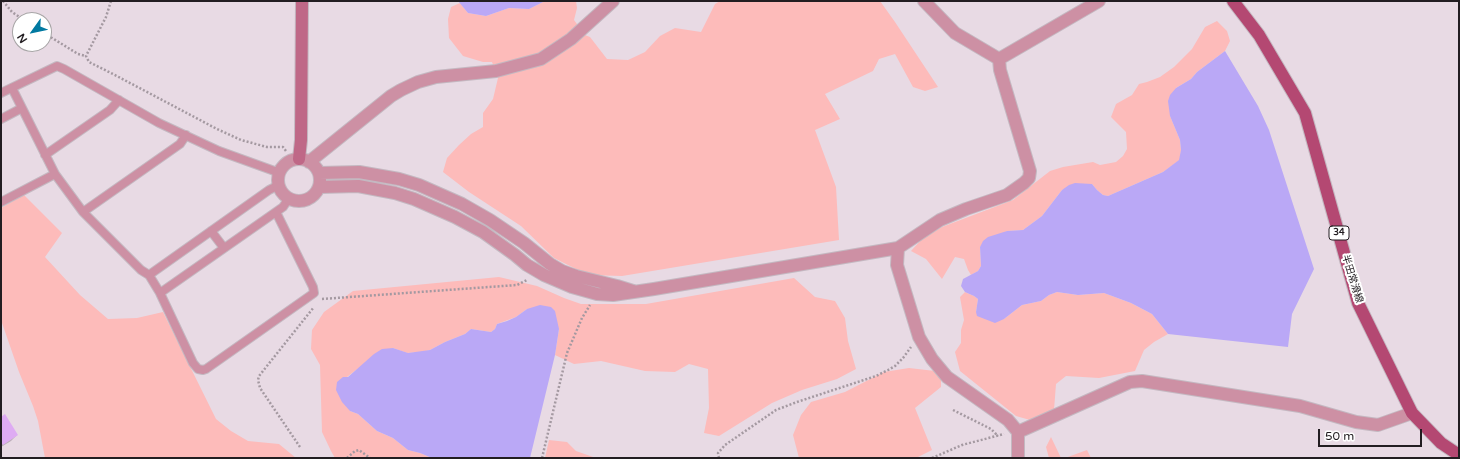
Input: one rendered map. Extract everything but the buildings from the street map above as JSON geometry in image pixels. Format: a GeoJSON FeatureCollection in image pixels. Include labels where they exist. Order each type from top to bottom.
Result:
{"type":"FeatureCollection","features":[{"type":"Feature","properties":{"kind":"main road","name":"半田常滑線"},"geometry":{"type":"LineString","coordinates":[[1233,1],[1259,35],[1305,114],[1358,303],[1412,413],[1441,443],[1459,455]]}},
{"type":"Feature","properties":{"kind":"street"},"geometry":{"type":"LineString","coordinates":[[300,160],[302,1]]}},
{"type":"Feature","properties":{"kind":"street"},"geometry":{"type":"LineString","coordinates":[[300,160],[313,164],[319,173],[321,181],[320,187],[313,197],[300,202],[289,198],[281,191],[279,179],[286,164],[300,160],[391,96],[418,82],[436,77],[496,71],[541,59],[571,39],[613,1]]}},
{"type":"Feature","properties":{"kind":"street"},"geometry":{"type":"LineString","coordinates":[[320,187],[358,186],[395,193],[414,199],[455,217],[483,232],[527,265],[567,285],[595,293],[613,295],[898,248],[940,220],[966,209],[1007,195],[1029,178],[1030,170],[998,59],[954,33],[924,1]]}},
{"type":"Feature","properties":{"kind":"street"},"geometry":{"type":"LineString","coordinates":[[998,59],[1099,1]]}},
{"type":"Feature","properties":{"kind":"street"},"geometry":{"type":"LineString","coordinates":[[319,173],[359,172],[399,179],[419,185],[462,204],[479,214],[524,243],[550,264],[562,271],[634,292]]}},
{"type":"Feature","properties":{"kind":"street"},"geometry":{"type":"LineString","coordinates":[[358,186],[359,172]]}},
{"type":"Feature","properties":{"kind":"street"},"geometry":{"type":"LineString","coordinates":[[472,226],[479,214]]}},
{"type":"Feature","properties":{"kind":"street"},"geometry":{"type":"LineString","coordinates":[[515,255],[524,243]]}},
{"type":"Feature","properties":{"kind":"street"},"geometry":{"type":"LineString","coordinates":[[898,248],[898,265],[919,337],[932,359],[946,377],[1008,420],[1018,432],[1018,458]]}},
{"type":"Feature","properties":{"kind":"street"},"geometry":{"type":"LineString","coordinates":[[1018,432],[1130,382],[1142,380],[1300,406],[1356,422],[1378,425],[1412,413]]}},
{"type":"Feature","properties":{"kind":"lane"},"geometry":{"type":"LineString","coordinates":[[1,93],[57,66],[159,123],[279,179],[269,190],[149,275]]}},
{"type":"Feature","properties":{"kind":"lane"},"geometry":{"type":"LineString","coordinates":[[12,88],[55,174],[83,212],[141,270],[149,275],[160,293],[193,363],[198,369],[206,369],[313,297],[313,287],[276,212]]}},
{"type":"Feature","properties":{"kind":"lane"},"geometry":{"type":"LineString","coordinates":[[45,155],[110,110],[119,100]]}},
{"type":"Feature","properties":{"kind":"lane"},"geometry":{"type":"LineString","coordinates":[[1,119],[22,108]]}},
{"type":"Feature","properties":{"kind":"lane"},"geometry":{"type":"LineString","coordinates":[[83,212],[180,144],[186,135]]}},
{"type":"Feature","properties":{"kind":"lane"},"geometry":{"type":"LineString","coordinates":[[1,202],[55,174]]}},
{"type":"Feature","properties":{"kind":"lane"},"geometry":{"type":"LineString","coordinates":[[160,293],[283,207],[289,198]]}},
{"type":"Feature","properties":{"kind":"lane"},"geometry":{"type":"LineString","coordinates":[[211,231],[224,248]]}},
{"type":"Feature","properties":{"kind":"path"},"geometry":{"type":"LineString","coordinates":[[3,1],[12,12]]}},
{"type":"Feature","properties":{"kind":"path"},"geometry":{"type":"LineString","coordinates":[[86,56],[106,17],[111,1]]}},
{"type":"Feature","properties":{"kind":"path"},"geometry":{"type":"LineString","coordinates":[[52,38],[78,54],[86,56],[89,62],[229,135],[241,140],[267,146],[283,147],[300,160]]}},
{"type":"Feature","properties":{"kind":"path"},"geometry":{"type":"LineString","coordinates":[[300,447],[260,388],[258,380],[259,376],[314,307],[313,297],[517,285],[526,280],[536,270]]}},
{"type":"Feature","properties":{"kind":"path"},"geometry":{"type":"LineString","coordinates":[[542,458],[567,353],[582,318],[594,300],[595,293]]}},
{"type":"Feature","properties":{"kind":"path"},"geometry":{"type":"LineString","coordinates":[[719,458],[718,453],[724,445],[776,410],[876,376],[892,368],[903,358],[919,337]]}},
{"type":"Feature","properties":{"kind":"path"},"geometry":{"type":"LineString","coordinates":[[953,410],[991,429],[998,436]]}},
{"type":"Feature","properties":{"kind":"path"},"geometry":{"type":"LineString","coordinates":[[932,458],[962,445],[1018,432]]}},
{"type":"Feature","properties":{"kind":"path"},"geometry":{"type":"LineString","coordinates":[[347,458],[355,451],[359,450],[370,458]]}},
{"type":"Feature","properties":{"kind":"shaded area"},"geometry":{"type":"Polygon","coordinates":[[[458,1],[545,1],[529,9],[509,8],[486,16],[468,13],[458,1]]]}},
{"type":"Feature","properties":{"kind":"shaded area"},"geometry":{"type":"Polygon","coordinates":[[[545,1],[576,1],[577,8],[574,20],[585,35],[590,37],[607,59],[628,60],[645,52],[660,36],[675,28],[701,32],[715,4],[720,1],[880,1],[938,87],[925,91],[913,87],[895,54],[879,59],[873,71],[825,94],[840,119],[815,130],[836,187],[839,240],[622,276],[588,275],[554,258],[521,226],[469,192],[443,172],[447,158],[471,134],[483,127],[483,113],[493,99],[498,78],[492,62],[483,62],[463,56],[449,38],[448,19],[451,7],[460,3],[468,13],[486,16],[509,8],[529,9],[545,1]]]}},
{"type":"Feature","properties":{"kind":"shaded area"},"geometry":{"type":"Polygon","coordinates":[[[1217,21],[1227,31],[1230,41],[1225,51],[1197,72],[1191,79],[1176,88],[1170,116],[1180,140],[1180,160],[1163,172],[1108,196],[1103,195],[1092,184],[1062,190],[1042,216],[1023,230],[1007,231],[980,247],[981,266],[978,271],[971,275],[964,259],[955,257],[942,279],[926,259],[911,251],[922,239],[942,227],[1013,200],[1050,171],[1063,167],[1093,162],[1100,165],[1116,162],[1123,156],[1127,149],[1126,132],[1111,117],[1116,104],[1132,95],[1139,84],[1160,77],[1174,67],[1192,49],[1205,27],[1217,21]]]}},
{"type":"Feature","properties":{"kind":"shaded area"},"geometry":{"type":"Polygon","coordinates":[[[1225,51],[1258,106],[1269,130],[1314,269],[1292,314],[1288,347],[1168,334],[1152,314],[1131,303],[1104,293],[1078,295],[1057,292],[1049,295],[1041,301],[1022,305],[1004,319],[995,323],[977,316],[976,312],[978,299],[965,292],[961,286],[963,279],[978,271],[981,266],[980,247],[983,241],[988,237],[1007,231],[1023,230],[1042,216],[1062,190],[1069,185],[1075,183],[1092,184],[1103,195],[1108,196],[1163,172],[1179,160],[1181,150],[1180,140],[1170,116],[1168,101],[1170,95],[1176,88],[1191,79],[1197,72],[1225,51]]]}},
{"type":"Feature","properties":{"kind":"shaded area"},"geometry":{"type":"Polygon","coordinates":[[[24,195],[62,233],[45,257],[80,295],[108,319],[137,318],[163,312],[216,419],[231,431],[248,441],[279,444],[296,458],[45,458],[38,421],[1,320],[1,208],[24,195]]]}},
{"type":"Feature","properties":{"kind":"shaded area"},"geometry":{"type":"Polygon","coordinates":[[[499,277],[537,286],[581,304],[646,304],[794,278],[815,297],[835,301],[845,318],[848,341],[856,369],[837,379],[802,390],[772,403],[719,436],[704,433],[709,408],[708,369],[689,364],[675,372],[645,371],[601,361],[574,364],[555,355],[559,329],[527,309],[516,317],[497,324],[495,329],[491,332],[471,329],[465,334],[430,350],[407,353],[393,348],[347,377],[350,411],[358,414],[377,431],[393,438],[408,450],[432,458],[335,458],[322,432],[320,365],[311,349],[312,330],[324,312],[353,291],[499,277]]]}},
{"type":"Feature","properties":{"kind":"shaded area"},"geometry":{"type":"Polygon","coordinates":[[[965,292],[978,299],[976,312],[1004,319],[1022,305],[1041,301],[1049,295],[1057,292],[1078,295],[1104,293],[1131,303],[1152,314],[1168,334],[1144,350],[1135,371],[1099,378],[1066,376],[1056,384],[1054,410],[1030,420],[1016,416],[960,371],[955,352],[961,343],[961,330],[964,320],[960,297],[965,292]]]}},
{"type":"Feature","properties":{"kind":"shaded area"},"geometry":{"type":"Polygon","coordinates":[[[540,305],[551,307],[555,311],[559,329],[555,355],[530,458],[432,458],[408,450],[393,438],[377,431],[358,414],[350,411],[342,402],[336,390],[337,382],[343,377],[348,377],[374,354],[382,349],[393,348],[408,353],[430,350],[465,334],[471,329],[491,332],[495,329],[497,324],[516,317],[527,309],[540,305]]]}},
{"type":"Feature","properties":{"kind":"shaded area"},"geometry":{"type":"Polygon","coordinates":[[[909,368],[935,371],[941,378],[941,387],[915,408],[932,450],[916,458],[799,458],[793,435],[801,415],[811,402],[845,392],[884,372],[909,368]]]}},
{"type":"Feature","properties":{"kind":"shaded area"},"geometry":{"type":"Polygon","coordinates":[[[1051,437],[1061,458],[1049,458],[1046,447],[1051,437]]]}},
{"type":"Feature","properties":{"kind":"shaded area"},"geometry":{"type":"Polygon","coordinates":[[[549,440],[567,442],[576,451],[596,458],[545,458],[549,440]]]}},
{"type":"Feature","properties":{"kind":"shaded area"},"geometry":{"type":"Polygon","coordinates":[[[1087,450],[1091,458],[1065,458],[1087,450]]]}}]}
